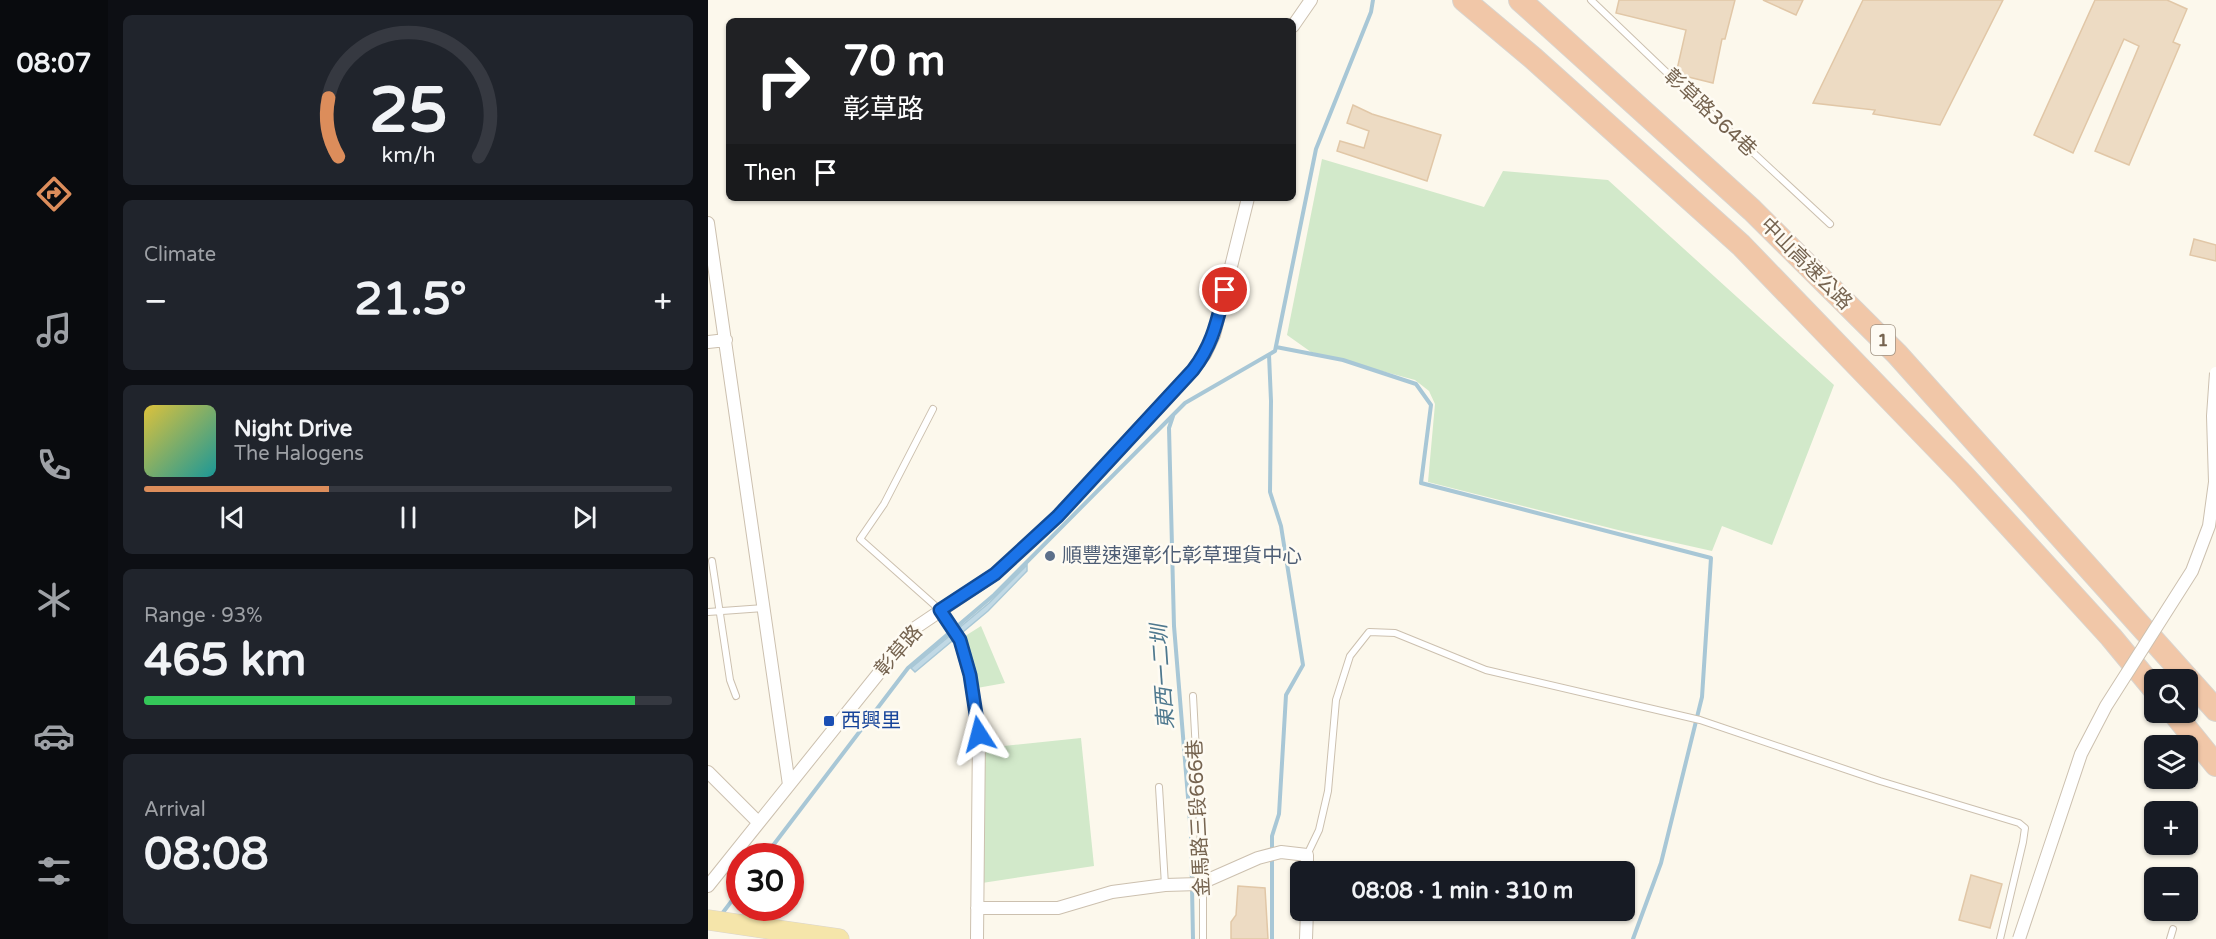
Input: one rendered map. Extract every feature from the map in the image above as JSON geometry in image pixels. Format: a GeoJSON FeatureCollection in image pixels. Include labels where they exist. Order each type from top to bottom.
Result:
{"type":"FeatureCollection","features":[{"type":"Feature","properties":{"kind":"highway","name":"中山高速公路"},"geometry":{"type":"LineString","coordinates":[[1464,0],[1533,58],[1742,245],[1963,475],[2111,637],[2144,677]]}},
{"type":"Feature","properties":{"kind":"highway","name":"中山高速公路"},"geometry":{"type":"LineString","coordinates":[[1520,0],[1547,22],[1752,210],[1897,354],[2216,710]]}},
{"type":"Feature","properties":{"kind":"highway"},"geometry":{"type":"LineString","coordinates":[[2182,723],[2216,765]]}},
{"type":"Feature","properties":{"kind":"main road"},"geometry":{"type":"LineString","coordinates":[[708,920],[839,939]]}},
{"type":"Feature","properties":{"kind":"street"},"geometry":{"type":"LineString","coordinates":[[1295,18],[1300,0]]}},
{"type":"Feature","properties":{"kind":"street"},"geometry":{"type":"LineString","coordinates":[[1296,21],[1311,0]]}},
{"type":"Feature","properties":{"kind":"street","name":"彰草路"},"geometry":{"type":"LineString","coordinates":[[708,886],[915,628],[995,574],[1058,516],[1206,354],[1214,335],[1247,201]]}},
{"type":"Feature","properties":{"kind":"street"},"geometry":{"type":"LineString","coordinates":[[708,224],[789,785]]}},
{"type":"Feature","properties":{"kind":"street"},"geometry":{"type":"LineString","coordinates":[[708,342],[726,340]]}},
{"type":"Feature","properties":{"kind":"street"},"geometry":{"type":"LineString","coordinates":[[2019,939],[2081,754],[2106,706],[2192,571],[2209,526],[2215,482],[2213,416],[2216,373]]}},
{"type":"Feature","properties":{"kind":"street"},"geometry":{"type":"LineString","coordinates":[[940,610],[958,636],[970,675],[979,734],[977,939]]}},
{"type":"Feature","properties":{"kind":"street"},"geometry":{"type":"LineString","coordinates":[[708,772],[758,822]]}},
{"type":"Feature","properties":{"kind":"street"},"geometry":{"type":"LineString","coordinates":[[977,908],[1058,908],[1112,892],[1201,883],[1264,856],[1281,852],[1307,855],[1307,861]]}},
{"type":"Feature","properties":{"kind":"street"},"geometry":{"type":"LineString","coordinates":[[1306,939],[1307,921]]}},
{"type":"Feature","properties":{"kind":"lane","name":"彰草路364巷"},"geometry":{"type":"LineString","coordinates":[[1591,0],[1830,224]]}},
{"type":"Feature","properties":{"kind":"lane"},"geometry":{"type":"LineString","coordinates":[[933,409],[884,504],[860,539],[940,610]]}},
{"type":"Feature","properties":{"kind":"lane"},"geometry":{"type":"LineString","coordinates":[[712,561],[730,680],[736,696]]}},
{"type":"Feature","properties":{"kind":"lane"},"geometry":{"type":"LineString","coordinates":[[708,612],[764,608]]}},
{"type":"Feature","properties":{"kind":"lane"},"geometry":{"type":"LineString","coordinates":[[1307,855],[1319,830],[1328,791],[1336,700],[1350,656],[1369,632],[1395,633],[1486,670],[1700,720],[1880,781],[2019,823],[2025,828],[2023,842],[2000,939]]}},
{"type":"Feature","properties":{"kind":"lane","name":"金馬路三段666巷"},"geometry":{"type":"LineString","coordinates":[[1193,696],[1203,939]]}},
{"type":"Feature","properties":{"kind":"lane"},"geometry":{"type":"LineString","coordinates":[[1159,787],[1165,885]]}},
{"type":"Feature","properties":{"kind":"lane"},"geometry":{"type":"LineString","coordinates":[[2170,939],[2173,929]]}},
{"type":"Feature","properties":{"kind":"green space"},"geometry":{"type":"Polygon","coordinates":[[[1322,159],[1484,207],[1503,171],[1608,180],[1834,385],[1772,545],[1722,526],[1712,551],[1428,482],[1435,404],[1429,391],[1415,380],[1311,352],[1287,335],[1322,159]]]}},
{"type":"Feature","properties":{"kind":"green space"},"geometry":{"type":"Polygon","coordinates":[[[981,626],[1005,683],[977,688],[962,638],[981,626]]]}},
{"type":"Feature","properties":{"kind":"green space"},"geometry":{"type":"Polygon","coordinates":[[[1081,738],[1094,866],[982,883],[984,748],[1081,738]]]}},
{"type":"Feature","properties":{"kind":"water"},"geometry":{"type":"Polygon","coordinates":[[[1027,565],[1027,571],[988,611],[915,672],[911,668],[989,603],[1027,565]]]}},
{"type":"Feature","properties":{"kind":"building"},"geometry":{"type":"Polygon","coordinates":[[[1619,0],[1735,0],[1725,39],[1722,39],[1713,83],[1676,74],[1686,30],[1616,13],[1619,0]]]}},
{"type":"Feature","properties":{"kind":"building"},"geometry":{"type":"Polygon","coordinates":[[[1763,0],[1803,0],[1796,15],[1763,0]]]}},
{"type":"Feature","properties":{"kind":"building"},"geometry":{"type":"Polygon","coordinates":[[[1863,0],[2003,0],[1940,125],[1873,114],[1875,110],[1813,103],[1863,0]]]}},
{"type":"Feature","properties":{"kind":"building"},"geometry":{"type":"Polygon","coordinates":[[[2095,0],[2167,0],[2187,9],[2173,42],[2180,45],[2129,165],[2095,151],[2139,46],[2124,39],[2073,153],[2034,135],[2095,0]]]}},
{"type":"Feature","properties":{"kind":"building"},"geometry":{"type":"Polygon","coordinates":[[[1353,105],[1372,114],[1441,135],[1427,181],[1337,151],[1340,141],[1364,148],[1369,131],[1347,123],[1353,105]]]}},
{"type":"Feature","properties":{"kind":"building"},"geometry":{"type":"Polygon","coordinates":[[[2194,239],[2216,245],[2216,261],[2190,255],[2194,239]]]}},
{"type":"Feature","properties":{"kind":"building"},"geometry":{"type":"Polygon","coordinates":[[[1971,875],[2002,884],[1990,928],[1959,920],[1971,875]]]}},
{"type":"Feature","properties":{"kind":"building"},"geometry":{"type":"Polygon","coordinates":[[[1238,886],[1265,888],[1268,939],[1231,939],[1231,922],[1236,915],[1238,886]]]}},
{"type":"Feature","properties":{"kind":"waterway"},"geometry":{"type":"LineString","coordinates":[[775,843],[908,668],[994,595],[1185,403],[1275,351],[1316,149],[1371,12],[1373,0]]}},
{"type":"Feature","properties":{"kind":"waterway"},"geometry":{"type":"LineString","coordinates":[[1276,347],[1343,360],[1416,384],[1431,405],[1421,483],[1711,558],[1702,697],[1661,863],[1633,939]]}},
{"type":"Feature","properties":{"kind":"waterway"},"geometry":{"type":"LineString","coordinates":[[1269,355],[1270,492],[1281,526],[1303,665],[1286,695],[1279,814],[1272,836],[1272,939]]}},
{"type":"Feature","properties":{"kind":"waterway","name":"東西一二圳"},"geometry":{"type":"LineString","coordinates":[[1173,416],[1169,428],[1174,626],[1191,834],[1193,939]]}},
{"type":"Feature","properties":{"kind":"waterway"},"geometry":{"type":"LineString","coordinates":[[721,915],[726,908]]}},
{"type":"Feature","properties":{"kind":"place","name":"順豐速運彰化彰草理貨中心"},"geometry":{"type":"Point","coordinates":[1050,556]}},
{"type":"Feature","properties":{"kind":"place","name":"西興里"},"geometry":{"type":"Point","coordinates":[829,721]}},
{"type":"Feature","properties":{"kind":"route"},"geometry":{"type":"LineString","coordinates":[[979,734],[970,675],[960,640],[940,610],[995,574],[1058,516],[1193,370],[1206,354],[1214,335],[1225,290]]}}]}
